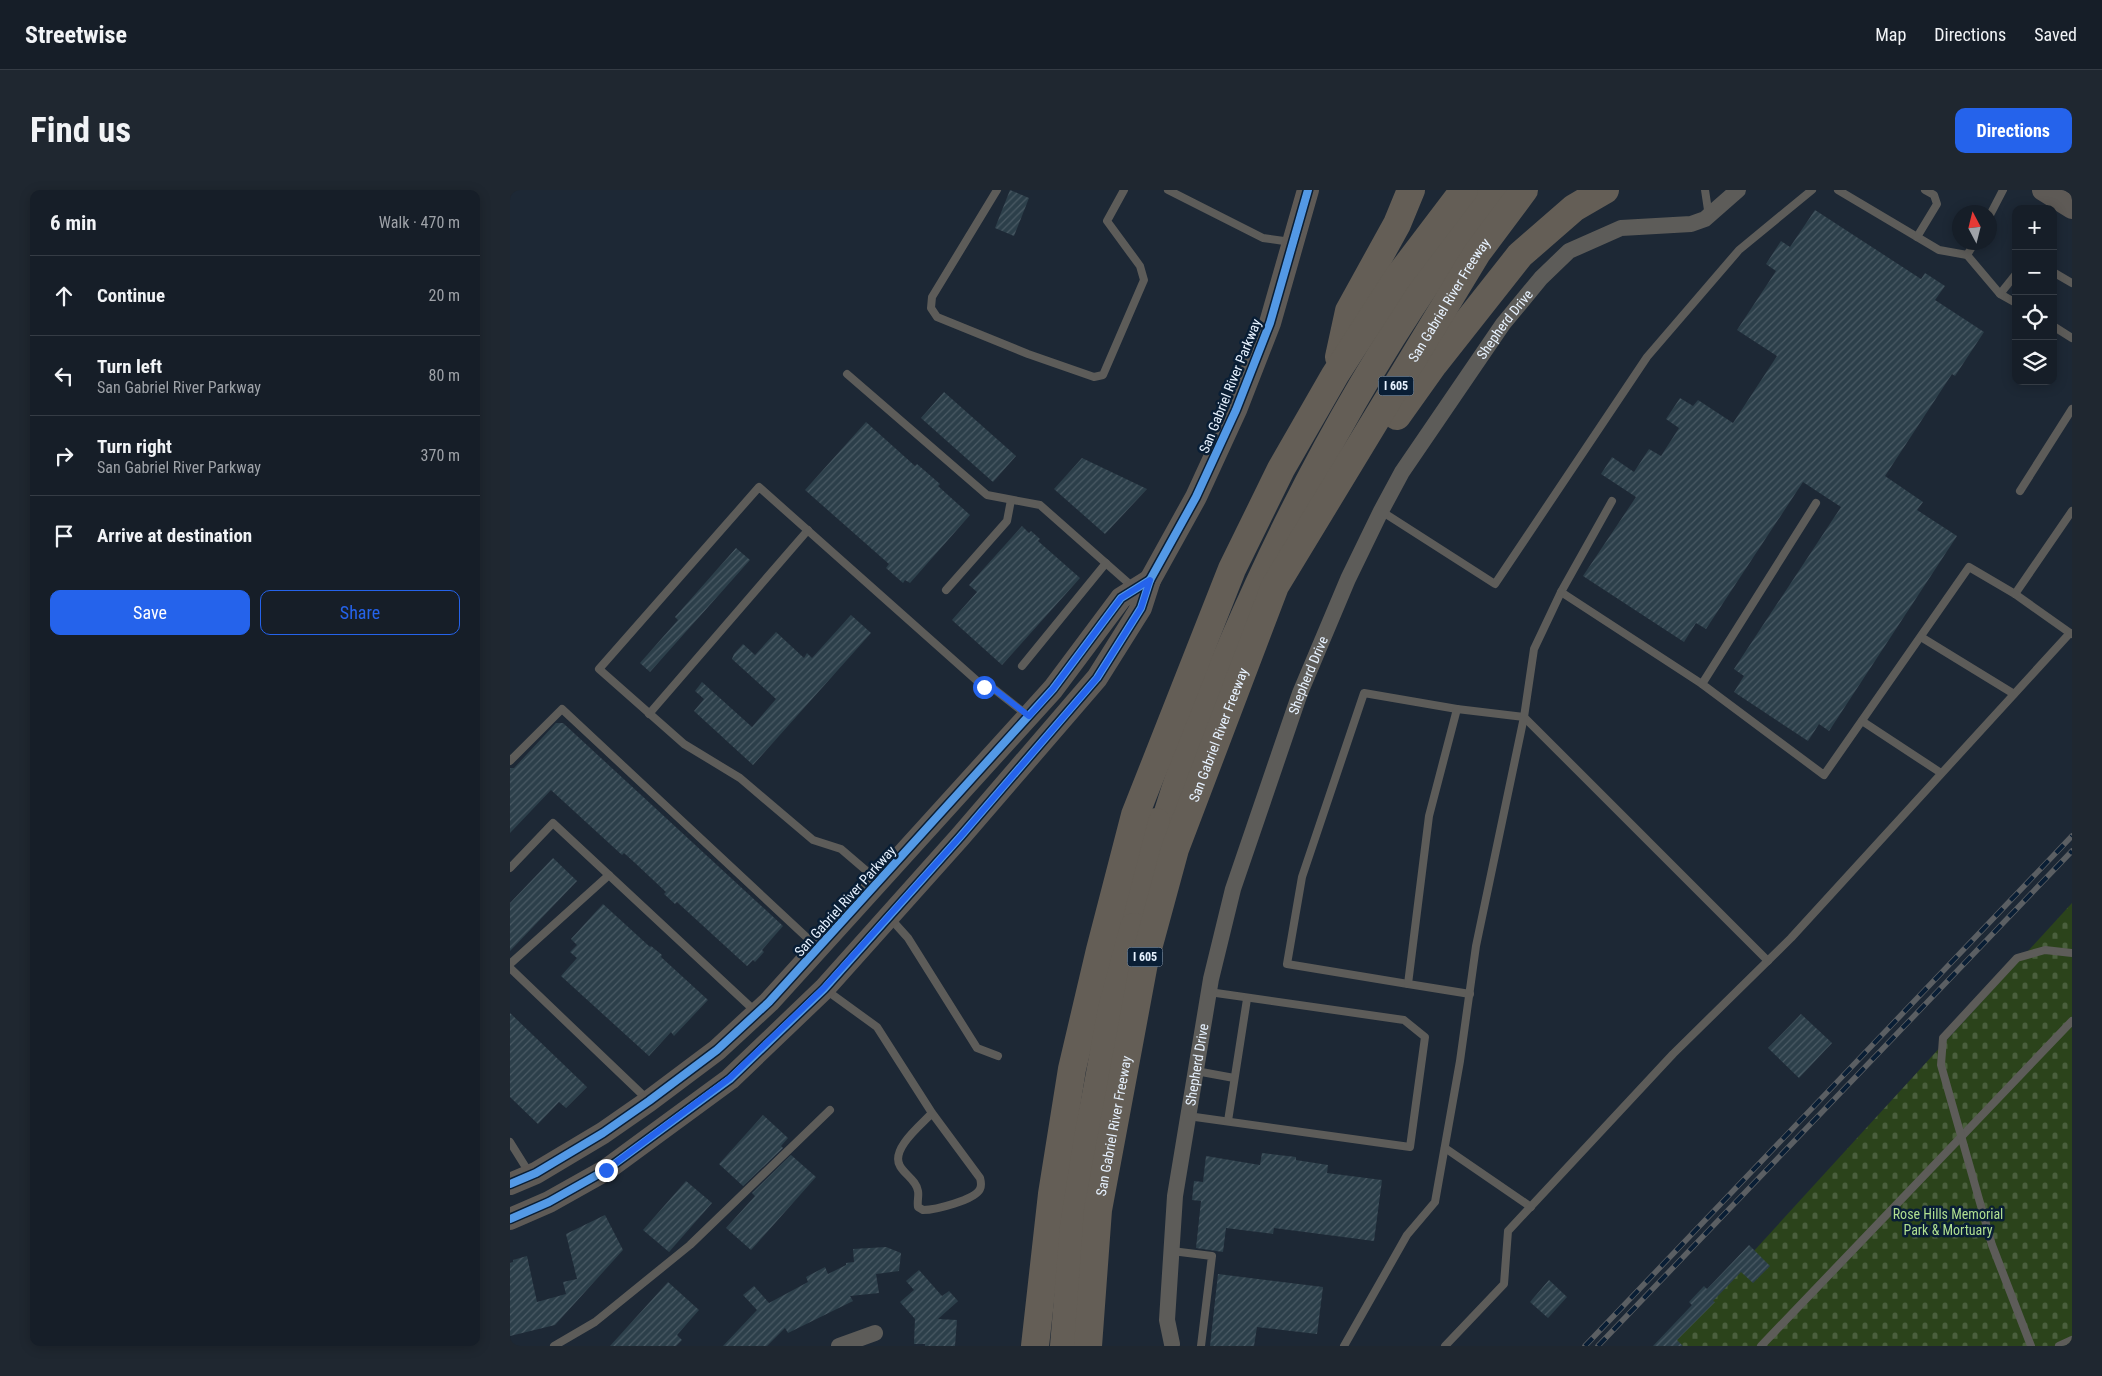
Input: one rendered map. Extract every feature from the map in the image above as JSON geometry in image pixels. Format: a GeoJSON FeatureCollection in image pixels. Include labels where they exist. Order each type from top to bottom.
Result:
{"type":"FeatureCollection","features":[{"type":"Feature","properties":{"kind":"highway"},"geometry":{"type":"LineString","coordinates":[[1335,375],[1349,311],[1398,224],[1411,190]]}},
{"type":"Feature","properties":{"kind":"highway"},"geometry":{"type":"LineString","coordinates":[[1036,1346],[1052,1194],[1072,1069],[1135,815],[1232,569],[1281,469],[1335,375],[1398,277],[1464,190]]}},
{"type":"Feature","properties":{"kind":"highway"},"geometry":{"type":"LineString","coordinates":[[1064,1346],[1074,1226],[1112,1009],[1146,882],[1185,760],[1258,585],[1336,431],[1381,355],[1465,228],[1494,190]]}},
{"type":"Feature","properties":{"kind":"highway","name":"San Gabriel River Freeway"},"geometry":{"type":"LineString","coordinates":[[1088,1346],[1098,1210],[1144,963],[1175,850],[1275,586],[1477,252],[1524,190]]}},
{"type":"Feature","properties":{"kind":"highway"},"geometry":{"type":"LineString","coordinates":[[1275,586],[1434,364],[1520,255],[1574,208],[1605,190]]}},
{"type":"Feature","properties":{"kind":"highway"},"geometry":{"type":"LineString","coordinates":[[1054,1346],[1057,1302],[1070,1198],[1085,1099],[1115,964],[1148,845],[1193,714],[1240,600],[1294,489],[1384,331],[1417,281],[1420,247]]}},
{"type":"Feature","properties":{"kind":"main road","name":"San Gabriel River Parkway"},"geometry":{"type":"LineString","coordinates":[[510,1184],[531,1175],[603,1133],[716,1050],[757,1014],[819,949],[1053,689],[1121,598],[1142,585],[1196,497],[1236,410],[1270,323],[1308,190]]}},
{"type":"Feature","properties":{"kind":"main road"},"geometry":{"type":"LineString","coordinates":[[2043,190],[2072,207]]}},
{"type":"Feature","properties":{"kind":"main road","name":"San Gabriel River Parkway"},"geometry":{"type":"LineString","coordinates":[[510,1219],[549,1202],[606,1170],[730,1078],[824,988],[960,837],[1097,678],[1141,608],[1142,585]]}},
{"type":"Feature","properties":{"kind":"street","name":"Shepherd Drive"},"geometry":{"type":"LineString","coordinates":[[1172,1345],[1167,1320],[1176,1196],[1209,992],[1232,889],[1300,693],[1348,579],[1402,472],[1503,324],[1542,278],[1569,251],[1622,228],[1691,224],[1705,219],[1738,190]]}},
{"type":"Feature","properties":{"kind":"street"},"geometry":{"type":"LineString","coordinates":[[839,1346],[875,1333]]}},
{"type":"Feature","properties":{"kind":"lane"},"geometry":{"type":"LineString","coordinates":[[997,190],[932,297],[931,308],[937,317],[1028,354],[1094,377],[1103,375],[1144,280],[1140,266],[1107,222],[1124,190]]}},
{"type":"Feature","properties":{"kind":"lane"},"geometry":{"type":"LineString","coordinates":[[1168,190],[1263,238],[1293,242]]}},
{"type":"Feature","properties":{"kind":"lane"},"geometry":{"type":"LineString","coordinates":[[1705,190],[1708,210],[1705,219]]}},
{"type":"Feature","properties":{"kind":"lane"},"geometry":{"type":"LineString","coordinates":[[1381,512],[1495,584],[1647,357],[1739,250],[1812,190]]}},
{"type":"Feature","properties":{"kind":"lane"},"geometry":{"type":"LineString","coordinates":[[1838,190],[1939,250],[1967,255],[2000,294],[2012,301]]}},
{"type":"Feature","properties":{"kind":"lane"},"geometry":{"type":"LineString","coordinates":[[1916,237],[1937,204],[1934,195],[1925,190]]}},
{"type":"Feature","properties":{"kind":"lane"},"geometry":{"type":"LineString","coordinates":[[1995,205],[2003,190]]}},
{"type":"Feature","properties":{"kind":"lane"},"geometry":{"type":"LineString","coordinates":[[1967,255],[1970,250]]}},
{"type":"Feature","properties":{"kind":"lane"},"geometry":{"type":"LineString","coordinates":[[2057,274],[2072,283]]}},
{"type":"Feature","properties":{"kind":"lane"},"geometry":{"type":"LineString","coordinates":[[2000,294],[2012,279]]}},
{"type":"Feature","properties":{"kind":"lane"},"geometry":{"type":"LineString","coordinates":[[2057,329],[2072,338]]}},
{"type":"Feature","properties":{"kind":"lane"},"geometry":{"type":"LineString","coordinates":[[847,374],[988,495],[1040,505],[1106,563],[1142,585]]}},
{"type":"Feature","properties":{"kind":"lane"},"geometry":{"type":"LineString","coordinates":[[2020,491],[2072,409]]}},
{"type":"Feature","properties":{"kind":"lane"},"geometry":{"type":"LineString","coordinates":[[880,882],[841,849],[813,840],[740,778],[684,744],[599,669],[759,487],[984,687],[994,689],[1029,716]]}},
{"type":"Feature","properties":{"kind":"lane"},"geometry":{"type":"LineString","coordinates":[[946,590],[1006,521],[1011,500]]}},
{"type":"Feature","properties":{"kind":"lane"},"geometry":{"type":"LineString","coordinates":[[1344,1346],[1407,1235],[1435,1202],[1470,994],[1476,946],[1524,717],[1534,649],[1561,592],[1612,501]]}},
{"type":"Feature","properties":{"kind":"lane"},"geometry":{"type":"LineString","coordinates":[[1702,684],[1816,502]]}},
{"type":"Feature","properties":{"kind":"lane"},"geometry":{"type":"LineString","coordinates":[[2015,594],[2072,511]]}},
{"type":"Feature","properties":{"kind":"lane"},"geometry":{"type":"LineString","coordinates":[[650,714],[808,530]]}},
{"type":"Feature","properties":{"kind":"lane"},"geometry":{"type":"LineString","coordinates":[[1022,666],[1106,563]]}},
{"type":"Feature","properties":{"kind":"lane"},"geometry":{"type":"LineString","coordinates":[[1445,1346],[1504,1284],[1508,1231],[1673,1054],[1792,938],[2071,634],[2015,594],[1969,567],[1824,775],[1702,684],[1561,592]]}},
{"type":"Feature","properties":{"kind":"lane"},"geometry":{"type":"LineString","coordinates":[[1921,637],[2014,694]]}},
{"type":"Feature","properties":{"kind":"lane"},"geometry":{"type":"LineString","coordinates":[[1470,994],[1287,964],[1302,877],[1364,693],[1457,709],[1524,717],[1768,961]]}},
{"type":"Feature","properties":{"kind":"lane"},"geometry":{"type":"LineString","coordinates":[[510,761],[562,709],[819,949]]}},
{"type":"Feature","properties":{"kind":"lane"},"geometry":{"type":"LineString","coordinates":[[1408,984],[1429,816],[1457,709]]}},
{"type":"Feature","properties":{"kind":"lane"},"geometry":{"type":"LineString","coordinates":[[1862,720],[1941,774]]}},
{"type":"Feature","properties":{"kind":"lane"},"geometry":{"type":"LineString","coordinates":[[510,868],[553,823],[757,1014]]}},
{"type":"Feature","properties":{"kind":"lane"},"geometry":{"type":"LineString","coordinates":[[510,964],[609,875]]}},
{"type":"Feature","properties":{"kind":"lane"},"geometry":{"type":"LineString","coordinates":[[889,916],[908,938],[977,1048],[998,1056]]}},
{"type":"Feature","properties":{"kind":"lane"},"geometry":{"type":"LineString","coordinates":[[2031,1346],[1992,1245],[1941,1065],[1943,1038],[2017,958],[2045,950],[2072,953]]}},
{"type":"Feature","properties":{"kind":"lane"},"geometry":{"type":"LineString","coordinates":[[510,968],[649,1101]]}},
{"type":"Feature","properties":{"kind":"lane"},"geometry":{"type":"LineString","coordinates":[[824,988],[877,1027],[932,1112],[980,1178],[982,1185],[980,1191],[970,1198],[931,1210],[923,1210],[918,1206],[916,1184],[901,1167],[898,1161],[898,1153],[902,1145],[932,1112]]}},
{"type":"Feature","properties":{"kind":"lane"},"geometry":{"type":"LineString","coordinates":[[1188,1116],[1410,1147],[1425,1037],[1404,1020],[1247,999],[1209,992]]}},
{"type":"Feature","properties":{"kind":"lane"},"geometry":{"type":"LineString","coordinates":[[1228,1121],[1247,999]]}},
{"type":"Feature","properties":{"kind":"lane"},"geometry":{"type":"LineString","coordinates":[[1761,1346],[2072,1021]]}},
{"type":"Feature","properties":{"kind":"lane"},"geometry":{"type":"LineString","coordinates":[[1196,1071],[1234,1078]]}},
{"type":"Feature","properties":{"kind":"lane"},"geometry":{"type":"LineString","coordinates":[[554,1346],[595,1322],[690,1245],[830,1110]]}},
{"type":"Feature","properties":{"kind":"lane"},"geometry":{"type":"LineString","coordinates":[[510,1142],[531,1175]]}},
{"type":"Feature","properties":{"kind":"lane"},"geometry":{"type":"LineString","coordinates":[[1445,1148],[1531,1206]]}},
{"type":"Feature","properties":{"kind":"lane"},"geometry":{"type":"LineString","coordinates":[[1172,1251],[1212,1256],[1200,1346]]}},
{"type":"Feature","properties":{"kind":"lane"},"geometry":{"type":"LineString","coordinates":[[2059,1346],[2072,1340]]}},
{"type":"Feature","properties":{"kind":"green space","name":"Rose Hills Memorial Park & Mortuary"},"geometry":{"type":"Polygon","coordinates":[[[2072,903],[2072,1346],[1667,1346],[2072,903]]]}},
{"type":"Feature","properties":{"kind":"building"},"geometry":{"type":"Polygon","coordinates":[[[1010,190],[1029,198],[1014,236],[995,228],[1010,190]]]}},
{"type":"Feature","properties":{"kind":"building"},"geometry":{"type":"Polygon","coordinates":[[[1815,210],[1921,279],[1925,273],[1945,286],[1935,300],[1984,332],[1955,376],[1952,374],[1885,476],[1923,502],[1917,510],[1957,536],[1829,731],[1819,724],[1808,741],[1734,692],[1744,676],[1734,669],[1841,507],[1803,482],[1706,629],[1696,623],[1684,642],[1583,576],[1636,497],[1601,474],[1612,457],[1634,472],[1649,449],[1661,456],[1679,428],[1666,419],[1680,398],[1693,406],[1698,400],[1733,423],[1777,356],[1737,330],[1776,271],[1766,264],[1781,241],[1790,247],[1815,210]]]}},
{"type":"Feature","properties":{"kind":"building"},"geometry":{"type":"Polygon","coordinates":[[[944,392],[1016,456],[993,482],[921,418],[944,392]]]}},
{"type":"Feature","properties":{"kind":"building"},"geometry":{"type":"Polygon","coordinates":[[[866,422],[915,466],[917,464],[940,484],[938,486],[970,515],[910,583],[905,580],[903,583],[886,568],[889,564],[805,490],[866,422]]]}},
{"type":"Feature","properties":{"kind":"building"},"geometry":{"type":"Polygon","coordinates":[[[1082,458],[1147,489],[1105,534],[1054,489],[1082,458]]]}},
{"type":"Feature","properties":{"kind":"building"},"geometry":{"type":"Polygon","coordinates":[[[1022,526],[1029,533],[1031,531],[1040,539],[1038,541],[1080,578],[1002,665],[952,620],[977,592],[969,585],[1022,526]]]}},
{"type":"Feature","properties":{"kind":"building"},"geometry":{"type":"Polygon","coordinates":[[[736,548],[750,560],[650,672],[640,663],[678,620],[675,617],[736,548]]]}},
{"type":"Feature","properties":{"kind":"building"},"geometry":{"type":"Polygon","coordinates":[[[851,615],[871,633],[753,765],[694,711],[704,699],[695,691],[702,682],[752,727],[776,699],[732,659],[734,654],[743,644],[755,655],[776,632],[804,658],[807,653],[812,658],[851,615]]]}},
{"type":"Feature","properties":{"kind":"building"},"geometry":{"type":"Polygon","coordinates":[[[556,723],[563,723],[783,926],[762,950],[764,952],[755,962],[753,960],[747,966],[677,902],[675,904],[664,894],[666,892],[634,862],[624,853],[622,855],[551,790],[510,833],[510,768],[514,768],[556,723]]]}},
{"type":"Feature","properties":{"kind":"building"},"geometry":{"type":"Polygon","coordinates":[[[553,858],[577,881],[510,951],[510,903],[553,858]]]}},
{"type":"Feature","properties":{"kind":"building"},"geometry":{"type":"Polygon","coordinates":[[[603,904],[650,947],[662,955],[661,957],[708,1000],[674,1036],[671,1032],[649,1056],[561,976],[577,958],[570,952],[577,945],[571,939],[603,904]]]}},
{"type":"Feature","properties":{"kind":"building"},"geometry":{"type":"Polygon","coordinates":[[[510,1013],[587,1087],[566,1108],[559,1102],[538,1124],[510,1097],[510,1013]]]}},
{"type":"Feature","properties":{"kind":"building"},"geometry":{"type":"Polygon","coordinates":[[[1801,1014],[1832,1043],[1799,1078],[1768,1048],[1801,1014]]]}},
{"type":"Feature","properties":{"kind":"building"},"geometry":{"type":"Polygon","coordinates":[[[763,1115],[788,1138],[781,1146],[783,1148],[743,1186],[719,1164],[763,1115]]]}},
{"type":"Feature","properties":{"kind":"building"},"geometry":{"type":"Polygon","coordinates":[[[1262,1153],[1296,1157],[1296,1160],[1328,1165],[1327,1173],[1382,1180],[1374,1241],[1274,1228],[1273,1234],[1226,1228],[1223,1252],[1196,1248],[1201,1201],[1192,1200],[1194,1181],[1203,1182],[1206,1156],[1260,1165],[1262,1153]]]}},
{"type":"Feature","properties":{"kind":"building"},"geometry":{"type":"Polygon","coordinates":[[[791,1155],[816,1177],[751,1250],[726,1228],[755,1196],[752,1193],[791,1155]]]}},
{"type":"Feature","properties":{"kind":"building"},"geometry":{"type":"Polygon","coordinates":[[[686,1181],[712,1203],[669,1252],[643,1230],[686,1181]]]}},
{"type":"Feature","properties":{"kind":"building"},"geometry":{"type":"Polygon","coordinates":[[[605,1215],[623,1250],[555,1325],[510,1336],[510,1263],[513,1260],[527,1256],[537,1302],[566,1294],[563,1282],[577,1279],[566,1234],[605,1215]]]}},
{"type":"Feature","properties":{"kind":"building"},"geometry":{"type":"Polygon","coordinates":[[[1749,1245],[1770,1266],[1753,1283],[1741,1272],[1713,1301],[1715,1302],[1677,1340],[1683,1346],[1653,1346],[1692,1305],[1689,1302],[1704,1286],[1707,1289],[1749,1245]]]}},
{"type":"Feature","properties":{"kind":"building"},"geometry":{"type":"Polygon","coordinates":[[[886,1247],[901,1253],[899,1271],[876,1274],[879,1293],[850,1296],[853,1301],[788,1333],[785,1328],[767,1346],[723,1346],[757,1310],[743,1295],[754,1286],[769,1303],[808,1282],[806,1277],[825,1267],[828,1274],[846,1265],[846,1263],[854,1262],[853,1249],[886,1247]]]}},
{"type":"Feature","properties":{"kind":"building"},"geometry":{"type":"Polygon","coordinates":[[[919,1270],[942,1296],[949,1291],[958,1301],[938,1319],[957,1320],[955,1346],[914,1344],[915,1319],[900,1302],[914,1290],[906,1281],[919,1270]]]}},
{"type":"Feature","properties":{"kind":"building"},"geometry":{"type":"Polygon","coordinates":[[[1218,1274],[1323,1287],[1317,1334],[1257,1327],[1254,1346],[1210,1346],[1218,1274]]]}},
{"type":"Feature","properties":{"kind":"building"},"geometry":{"type":"Polygon","coordinates":[[[1549,1280],[1567,1297],[1548,1318],[1530,1302],[1549,1280]]]}},
{"type":"Feature","properties":{"kind":"building"},"geometry":{"type":"Polygon","coordinates":[[[668,1282],[699,1310],[677,1335],[682,1340],[676,1346],[610,1346],[668,1282]]]}},
{"type":"Feature","properties":{"kind":"railway"},"geometry":{"type":"LineString","coordinates":[[1585,1346],[2072,836]]}},
{"type":"Feature","properties":{"kind":"railway"},"geometry":{"type":"LineString","coordinates":[[1598,1346],[2072,851]]}},
{"type":"Feature","properties":{"kind":"cycle path"},"geometry":{"type":"LineString","coordinates":[[510,1219],[549,1202],[606,1170],[730,1079],[824,989],[960,837],[1097,678],[1141,608],[1150,580],[1196,497],[1236,410],[1270,323],[1308,190]]}},
{"type":"Feature","properties":{"kind":"cycle path"},"geometry":{"type":"LineString","coordinates":[[510,1184],[536,1173],[603,1133],[649,1101],[717,1050],[769,1002],[1053,689],[1121,598],[1150,580]]}},
{"type":"Feature","properties":{"kind":"route"},"geometry":{"type":"LineString","coordinates":[[606,1170],[730,1078],[824,988],[960,837],[1097,678],[1141,608],[1150,580],[1121,598],[1053,689],[1029,716],[994,689],[984,687]]}}]}
